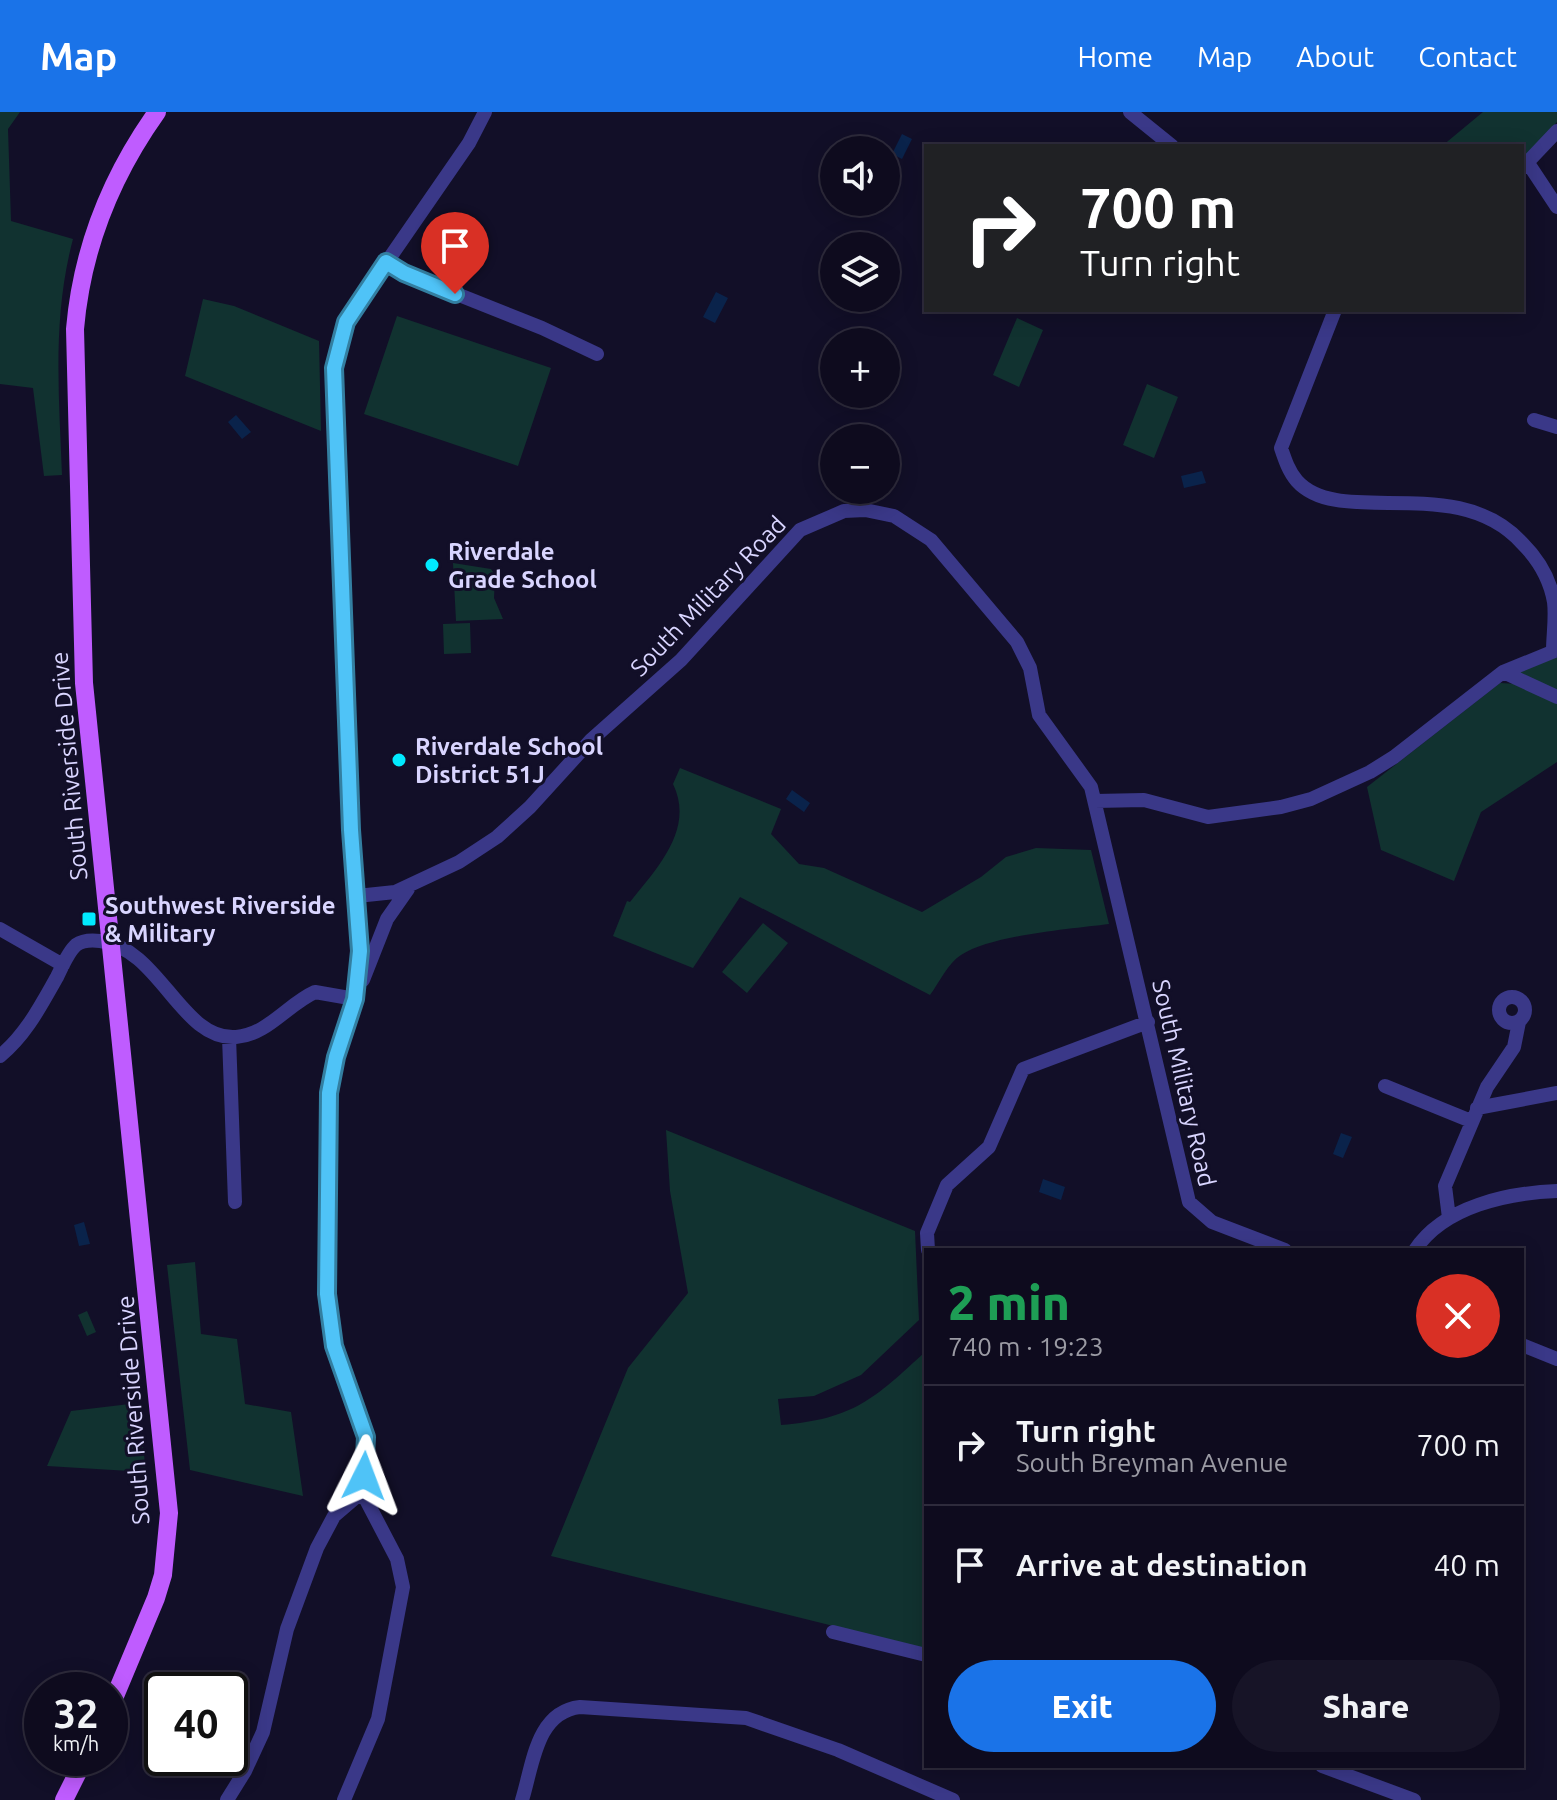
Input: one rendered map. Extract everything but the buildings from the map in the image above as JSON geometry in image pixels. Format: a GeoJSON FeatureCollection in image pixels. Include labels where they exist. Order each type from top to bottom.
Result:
{"type":"FeatureCollection","features":[{"type":"Feature","properties":{"kind":"main road","name":"South Riverside Drive"},"geometry":{"type":"LineString","coordinates":[[125,1672],[163,1575],[169,1513],[143,1240],[108,942],[84,683],[75,329],[80,284],[94,231],[118,173],[157,112]]}},
{"type":"Feature","properties":{"kind":"main road"},"geometry":{"type":"LineString","coordinates":[[64,1800],[76,1776]]}},
{"type":"Feature","properties":{"kind":"street"},"geometry":{"type":"LineString","coordinates":[[344,1800],[378,1719],[403,1587],[397,1559],[362,1492],[366,1437],[334,1346],[327,1294],[329,1093],[336,1057],[355,999],[360,951],[351,830],[334,368],[346,322],[469,143],[485,112]]}},
{"type":"Feature","properties":{"kind":"street"},"geometry":{"type":"LineString","coordinates":[[1130,112],[1170,144]]}},
{"type":"Feature","properties":{"kind":"street"},"geometry":{"type":"LineString","coordinates":[[1557,131],[1525,166],[1557,207]]}},
{"type":"Feature","properties":{"kind":"street"},"geometry":{"type":"LineString","coordinates":[[386,262],[404,273],[542,328],[597,354]]}},
{"type":"Feature","properties":{"kind":"street"},"geometry":{"type":"LineString","coordinates":[[1095,801],[1144,800],[1208,817],[1281,807],[1311,799],[1370,772],[1394,757],[1503,672],[1555,650],[1553,601],[1542,567],[1513,533],[1500,523],[1479,512],[1433,503],[1332,499],[1306,489],[1288,467],[1281,448],[1334,312]]}},
{"type":"Feature","properties":{"kind":"street"},"geometry":{"type":"LineString","coordinates":[[1534,420],[1557,427]]}},
{"type":"Feature","properties":{"kind":"street","name":"South Military Road"},"geometry":{"type":"LineString","coordinates":[[357,896],[384,895],[412,884],[482,848],[513,824],[591,740],[681,660],[793,535],[822,517],[851,510],[886,513],[917,529],[998,618],[1025,656],[1039,715],[1086,778],[1095,801],[1189,1202],[1212,1222],[1280,1248]]}},
{"type":"Feature","properties":{"kind":"street"},"geometry":{"type":"LineString","coordinates":[[1503,672],[1557,697]]}},
{"type":"Feature","properties":{"kind":"street","name":"South Military Road"},"geometry":{"type":"LineString","coordinates":[[355,999],[387,919],[412,884]]}},
{"type":"Feature","properties":{"kind":"street"},"geometry":{"type":"LineString","coordinates":[[0,929],[63,965]]}},
{"type":"Feature","properties":{"kind":"street"},"geometry":{"type":"LineString","coordinates":[[0,1056],[29,1024],[63,965],[80,943],[108,942],[144,961],[188,1015],[229,1037],[241,1036],[264,1026],[315,992],[355,999]]}},
{"type":"Feature","properties":{"kind":"street"},"geometry":{"type":"LineString","coordinates":[[928,1248],[927,1233],[947,1185],[989,1147],[1023,1069],[1148,1022]]}},
{"type":"Feature","properties":{"kind":"street"},"geometry":{"type":"LineString","coordinates":[[1449,1218],[1445,1186],[1474,1114],[1514,1047],[1519,1022]]}},
{"type":"Feature","properties":{"kind":"street"},"geometry":{"type":"LineString","coordinates":[[229,1037],[235,1202]]}},
{"type":"Feature","properties":{"kind":"street"},"geometry":{"type":"LineString","coordinates":[[1385,1086],[1474,1114],[1557,1093]]}},
{"type":"Feature","properties":{"kind":"street"},"geometry":{"type":"LineString","coordinates":[[1416,1248],[1429,1231],[1449,1218],[1506,1196],[1557,1191]]}},
{"type":"Feature","properties":{"kind":"street"},"geometry":{"type":"LineString","coordinates":[[1524,1346],[1557,1359]]}},
{"type":"Feature","properties":{"kind":"street"},"geometry":{"type":"LineString","coordinates":[[227,1800],[263,1732],[287,1629],[317,1548],[334,1516],[362,1492]]}},
{"type":"Feature","properties":{"kind":"street"},"geometry":{"type":"LineString","coordinates":[[833,1632],[924,1655]]}},
{"type":"Feature","properties":{"kind":"street"},"geometry":{"type":"LineString","coordinates":[[522,1800],[547,1725],[563,1710],[580,1707],[746,1718],[838,1750],[951,1800]]}},
{"type":"Feature","properties":{"kind":"street"},"geometry":{"type":"LineString","coordinates":[[1327,1768],[1414,1800]]}},
{"type":"Feature","properties":{"kind":"green space"},"geometry":{"type":"Polygon","coordinates":[[[0,112],[20,112],[8,129],[11,221],[73,239],[66,269],[60,327],[62,475],[44,476],[33,388],[0,384],[0,112]]]}},
{"type":"Feature","properties":{"kind":"green space"},"geometry":{"type":"Polygon","coordinates":[[[1483,112],[1557,112],[1557,122],[1524,159],[1524,144],[1444,144],[1483,112]]]}},
{"type":"Feature","properties":{"kind":"green space"},"geometry":{"type":"Polygon","coordinates":[[[203,299],[234,306],[319,341],[321,431],[185,376],[203,299]]]}},
{"type":"Feature","properties":{"kind":"green space"},"geometry":{"type":"Polygon","coordinates":[[[397,316],[551,368],[518,466],[364,414],[397,316]]]}},
{"type":"Feature","properties":{"kind":"green space"},"geometry":{"type":"Polygon","coordinates":[[[1017,318],[1043,330],[1019,387],[993,375],[1017,318]]]}},
{"type":"Feature","properties":{"kind":"green space"},"geometry":{"type":"Polygon","coordinates":[[[1147,384],[1178,397],[1154,458],[1123,445],[1147,384]]]}},
{"type":"Feature","properties":{"kind":"green space"},"geometry":{"type":"Polygon","coordinates":[[[453,563],[491,569],[495,575],[494,598],[503,619],[456,621],[453,563]]]}},
{"type":"Feature","properties":{"kind":"green space"},"geometry":{"type":"Polygon","coordinates":[[[470,623],[471,653],[444,654],[443,624],[470,623]]]}},
{"type":"Feature","properties":{"kind":"green space"},"geometry":{"type":"Polygon","coordinates":[[[1557,657],[1557,693],[1514,672],[1557,657]]]}},
{"type":"Feature","properties":{"kind":"green space"},"geometry":{"type":"Polygon","coordinates":[[[1500,683],[1518,684],[1557,701],[1557,762],[1481,812],[1454,881],[1381,850],[1367,787],[1500,683]]]}},
{"type":"Feature","properties":{"kind":"green space"},"geometry":{"type":"Polygon","coordinates":[[[680,768],[781,809],[771,834],[799,864],[824,868],[922,912],[981,877],[1006,857],[1036,848],[1091,850],[1109,924],[1032,934],[975,948],[952,963],[930,995],[740,897],[693,968],[613,936],[627,901],[630,902],[661,862],[676,832],[679,801],[673,784],[680,768]]]}},
{"type":"Feature","properties":{"kind":"green space"},"geometry":{"type":"Polygon","coordinates":[[[763,923],[788,943],[747,993],[722,972],[763,923]]]}},
{"type":"Feature","properties":{"kind":"green space"},"geometry":{"type":"Polygon","coordinates":[[[666,1130],[915,1231],[919,1320],[861,1375],[814,1396],[778,1399],[781,1425],[827,1418],[877,1394],[924,1353],[924,1649],[551,1556],[628,1368],[688,1293],[670,1191],[666,1130]]]}},
{"type":"Feature","properties":{"kind":"green space"},"geometry":{"type":"Polygon","coordinates":[[[195,1262],[201,1334],[237,1339],[245,1404],[291,1412],[303,1496],[190,1470],[167,1265],[195,1262]]]}},
{"type":"Feature","properties":{"kind":"green space"},"geometry":{"type":"Polygon","coordinates":[[[87,1311],[96,1332],[87,1336],[78,1315],[87,1311]]]}},
{"type":"Feature","properties":{"kind":"green space"},"geometry":{"type":"Polygon","coordinates":[[[138,1403],[146,1472],[47,1466],[71,1411],[138,1403]]]}},
{"type":"Feature","properties":{"kind":"water"},"geometry":{"type":"Polygon","coordinates":[[[902,134],[912,139],[902,159],[900,158],[902,134]]]}},
{"type":"Feature","properties":{"kind":"water"},"geometry":{"type":"Polygon","coordinates":[[[716,292],[728,298],[715,323],[703,317],[716,292]]]}},
{"type":"Feature","properties":{"kind":"water"},"geometry":{"type":"Polygon","coordinates":[[[236,415],[251,432],[242,439],[228,422],[236,415]]]}},
{"type":"Feature","properties":{"kind":"water"},"geometry":{"type":"Polygon","coordinates":[[[1202,471],[1206,483],[1184,488],[1181,476],[1202,471]]]}},
{"type":"Feature","properties":{"kind":"water"},"geometry":{"type":"Polygon","coordinates":[[[792,790],[810,803],[804,812],[786,799],[792,790]]]}},
{"type":"Feature","properties":{"kind":"water"},"geometry":{"type":"Polygon","coordinates":[[[1341,1133],[1352,1137],[1343,1158],[1333,1154],[1341,1133]]]}},
{"type":"Feature","properties":{"kind":"water"},"geometry":{"type":"Polygon","coordinates":[[[1043,1179],[1065,1187],[1061,1200],[1039,1192],[1043,1179]]]}},
{"type":"Feature","properties":{"kind":"water"},"geometry":{"type":"Polygon","coordinates":[[[84,1222],[90,1244],[79,1246],[74,1225],[84,1222]]]}},
{"type":"Feature","properties":{"kind":"place","name":"Riverdale Grade School"},"geometry":{"type":"Point","coordinates":[432,565]}},
{"type":"Feature","properties":{"kind":"place","name":"Riverdale School District 51J"},"geometry":{"type":"Point","coordinates":[399,760]}},
{"type":"Feature","properties":{"kind":"place","name":"Southwest Riverside & Military"},"geometry":{"type":"Point","coordinates":[89,919]}},
{"type":"Feature","properties":{"kind":"route"},"geometry":{"type":"LineString","coordinates":[[364,1476],[366,1437],[334,1346],[327,1294],[329,1093],[332,1071],[355,999],[360,963],[351,830],[334,368],[346,322],[386,262],[404,273],[455,294]]}}]}
